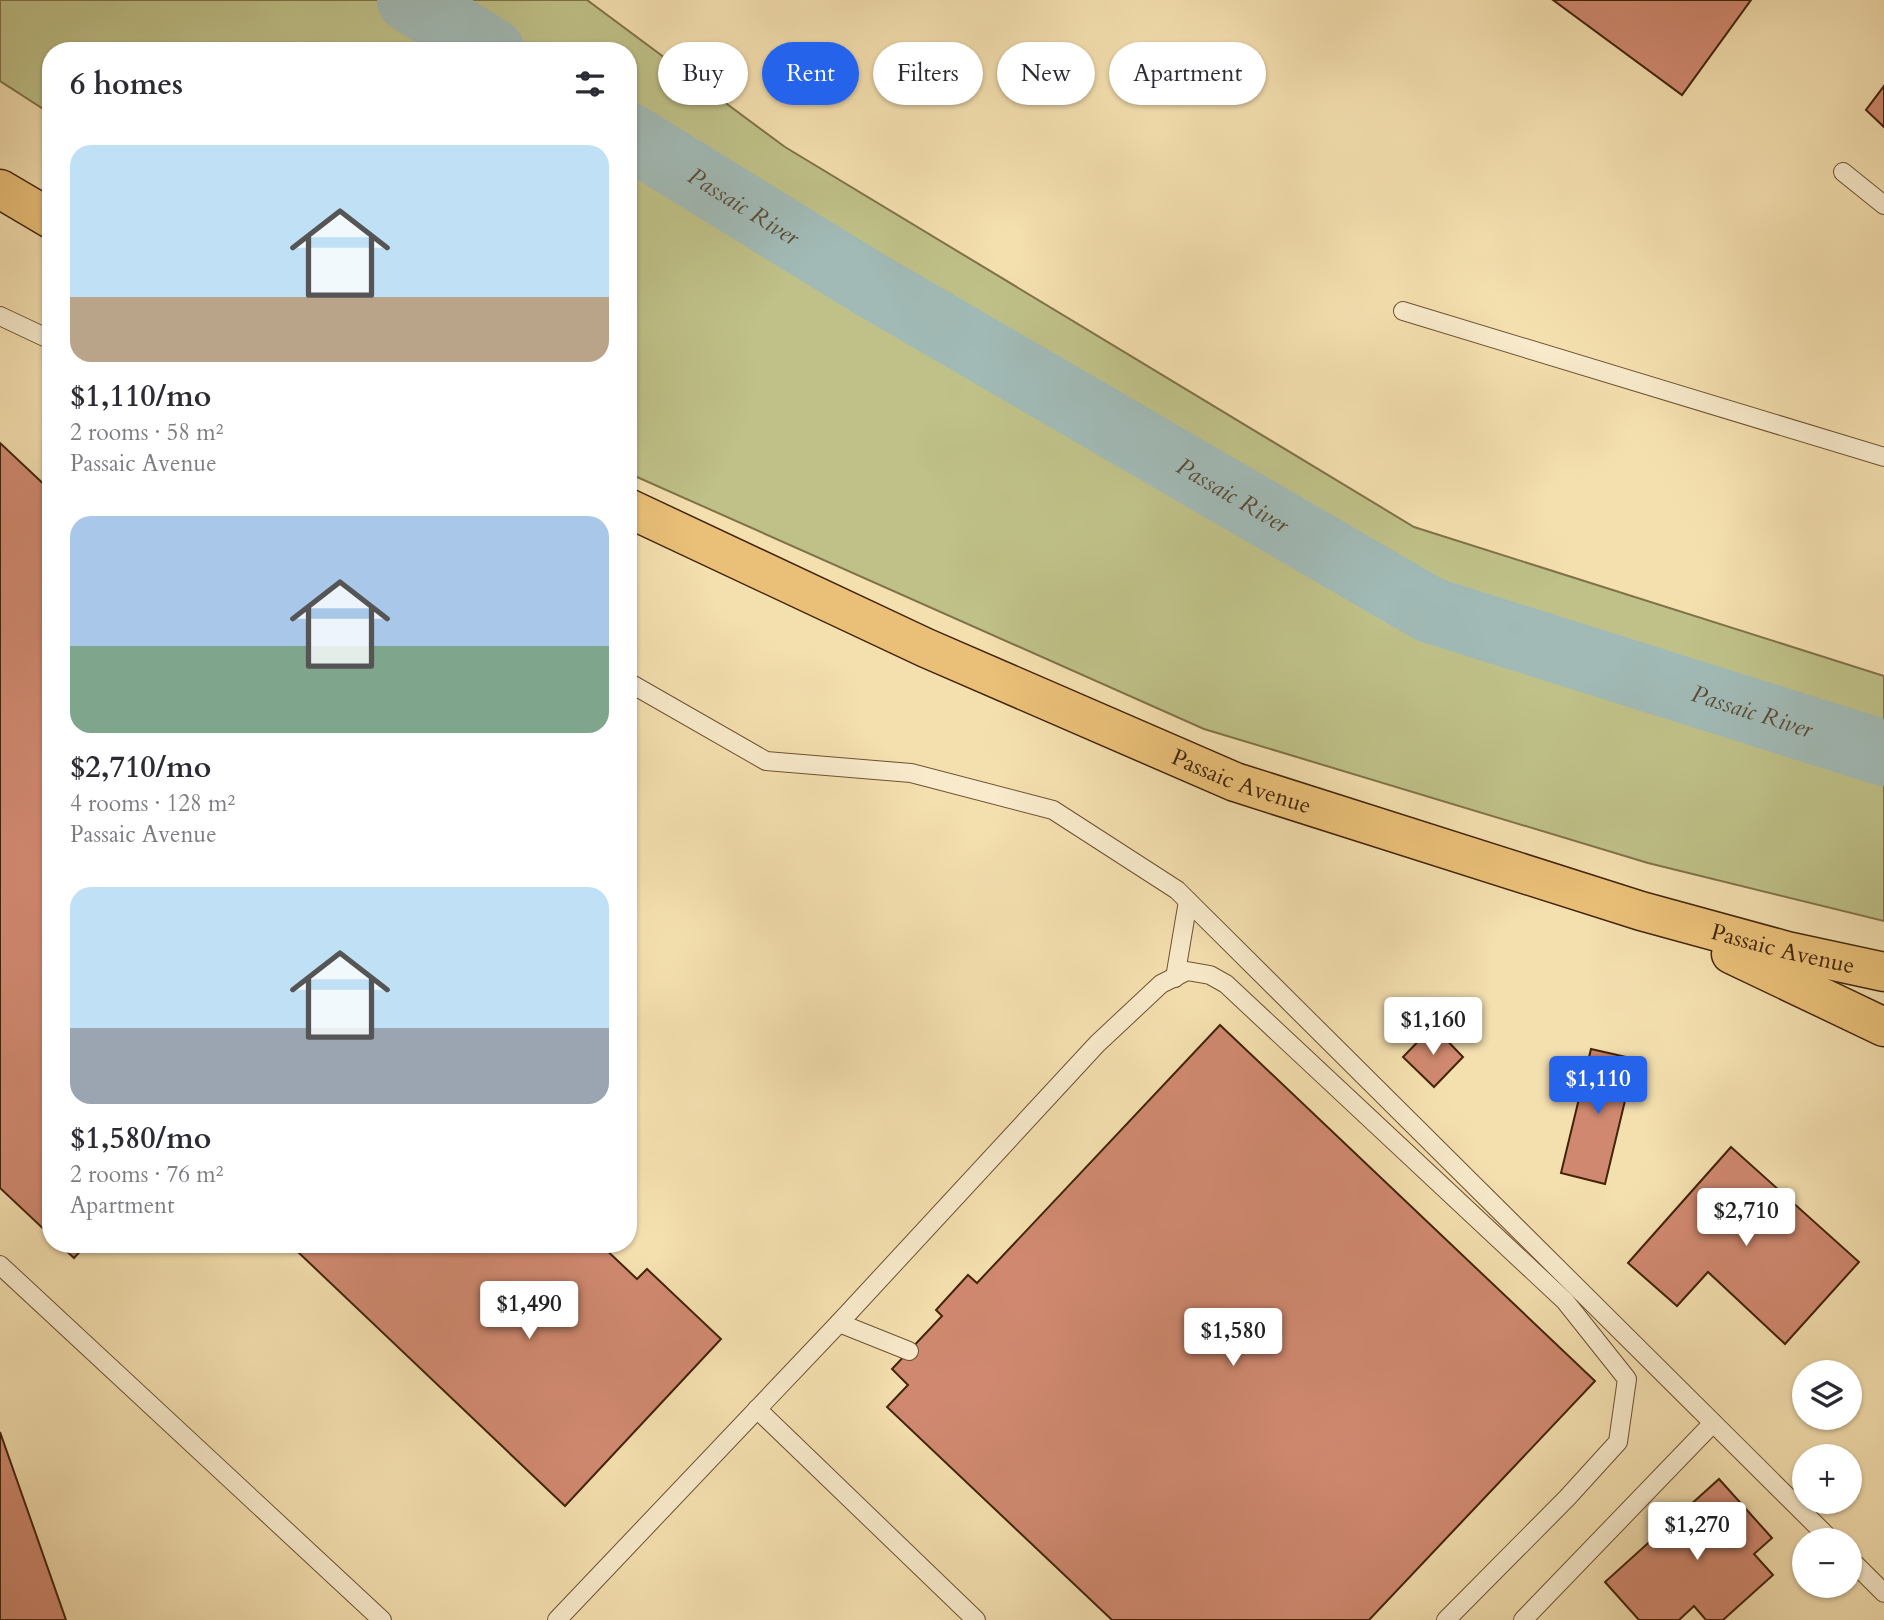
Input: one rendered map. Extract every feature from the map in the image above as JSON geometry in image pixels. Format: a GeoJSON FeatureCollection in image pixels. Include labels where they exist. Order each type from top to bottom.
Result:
{"type":"FeatureCollection","features":[{"type":"Feature","properties":{"kind":"main road"},"geometry":{"type":"LineString","coordinates":[[0,189],[42,214]]}},
{"type":"Feature","properties":{"kind":"main road","name":"Passaic Avenue"},"geometry":{"type":"LineString","coordinates":[[637,512],[926,648],[1235,782],[1641,911],[1787,951],[1884,972]]}},
{"type":"Feature","properties":{"kind":"main road"},"geometry":{"type":"LineString","coordinates":[[1641,911],[1884,1027]]}},
{"type":"Feature","properties":{"kind":"lane"},"geometry":{"type":"LineString","coordinates":[[1843,172],[1884,205]]}},
{"type":"Feature","properties":{"kind":"lane"},"geometry":{"type":"LineString","coordinates":[[1403,311],[1884,457]]}},
{"type":"Feature","properties":{"kind":"lane"},"geometry":{"type":"LineString","coordinates":[[0,316],[42,336]]}},
{"type":"Feature","properties":{"kind":"lane"},"geometry":{"type":"LineString","coordinates":[[637,687],[766,761],[911,773],[1053,810],[1177,890],[1819,1528]]}},
{"type":"Feature","properties":{"kind":"lane"},"geometry":{"type":"LineString","coordinates":[[1175,978],[1188,901]]}},
{"type":"Feature","properties":{"kind":"lane"},"geometry":{"type":"LineString","coordinates":[[557,1620],[839,1323],[1097,1044],[1161,984],[1187,971],[1210,975],[1226,984],[1565,1300],[1627,1379],[1618,1442],[1567,1498],[1446,1620]]}},
{"type":"Feature","properties":{"kind":"lane"},"geometry":{"type":"LineString","coordinates":[[0,1265],[382,1620]]}},
{"type":"Feature","properties":{"kind":"lane"},"geometry":{"type":"LineString","coordinates":[[839,1323],[909,1351]]}},
{"type":"Feature","properties":{"kind":"lane"},"geometry":{"type":"LineString","coordinates":[[757,1409],[976,1620]]}},
{"type":"Feature","properties":{"kind":"lane"},"geometry":{"type":"LineString","coordinates":[[1523,1620],[1713,1423]]}},
{"type":"Feature","properties":{"kind":"lane"},"geometry":{"type":"LineString","coordinates":[[1862,1571],[1884,1593]]}},
{"type":"Feature","properties":{"kind":"green space"},"geometry":{"type":"Polygon","coordinates":[[[0,0],[587,0],[658,53],[658,105],[728,105],[785,147],[1414,527],[1884,676],[1884,921],[1648,863],[1204,729],[637,477],[637,42],[42,42],[42,108],[0,81],[0,0]]]}},
{"type":"Feature","properties":{"kind":"building"},"geometry":{"type":"Polygon","coordinates":[[[1553,0],[1751,0],[1682,95],[1553,0]]]}},
{"type":"Feature","properties":{"kind":"building"},"geometry":{"type":"Polygon","coordinates":[[[1884,86],[1884,127],[1866,110],[1884,86]]]}},
{"type":"Feature","properties":{"kind":"building"},"geometry":{"type":"Polygon","coordinates":[[[0,443],[42,483],[42,1228],[0,1188],[0,443]]]}},
{"type":"Feature","properties":{"kind":"building"},"geometry":{"type":"Polygon","coordinates":[[[1220,1025],[1595,1381],[1369,1620],[1112,1620],[887,1407],[908,1385],[892,1369],[942,1316],[936,1310],[968,1275],[977,1283],[1220,1025]]]}},
{"type":"Feature","properties":{"kind":"building"},"geometry":{"type":"Polygon","coordinates":[[[1433,1026],[1463,1057],[1434,1087],[1403,1057],[1433,1026]]]}},
{"type":"Feature","properties":{"kind":"building"},"geometry":{"type":"Polygon","coordinates":[[[1591,1049],[1635,1059],[1605,1184],[1561,1173],[1591,1049]]]}},
{"type":"Feature","properties":{"kind":"building"},"geometry":{"type":"Polygon","coordinates":[[[1731,1147],[1859,1262],[1785,1344],[1708,1272],[1677,1306],[1628,1263],[1731,1147]]]}},
{"type":"Feature","properties":{"kind":"building"},"geometry":{"type":"Polygon","coordinates":[[[299,1253],[610,1253],[637,1279],[647,1269],[721,1339],[565,1506],[299,1253]]]}},
{"type":"Feature","properties":{"kind":"building"},"geometry":{"type":"Polygon","coordinates":[[[0,1432],[66,1620],[0,1620],[0,1432]]]}},
{"type":"Feature","properties":{"kind":"building"},"geometry":{"type":"Polygon","coordinates":[[[1719,1479],[1772,1538],[1754,1554],[1773,1575],[1723,1620],[1706,1620],[1694,1606],[1679,1620],[1639,1620],[1605,1582],[1719,1479]]]}},
{"type":"Feature","properties":{"kind":"waterway","name":"Passaic River"},"geometry":{"type":"LineString","coordinates":[[410,0],[478,42]]}},
{"type":"Feature","properties":{"kind":"waterway","name":"Passaic River"},"geometry":{"type":"LineString","coordinates":[[637,141],[866,282],[1430,610],[1884,753]]}}]}
